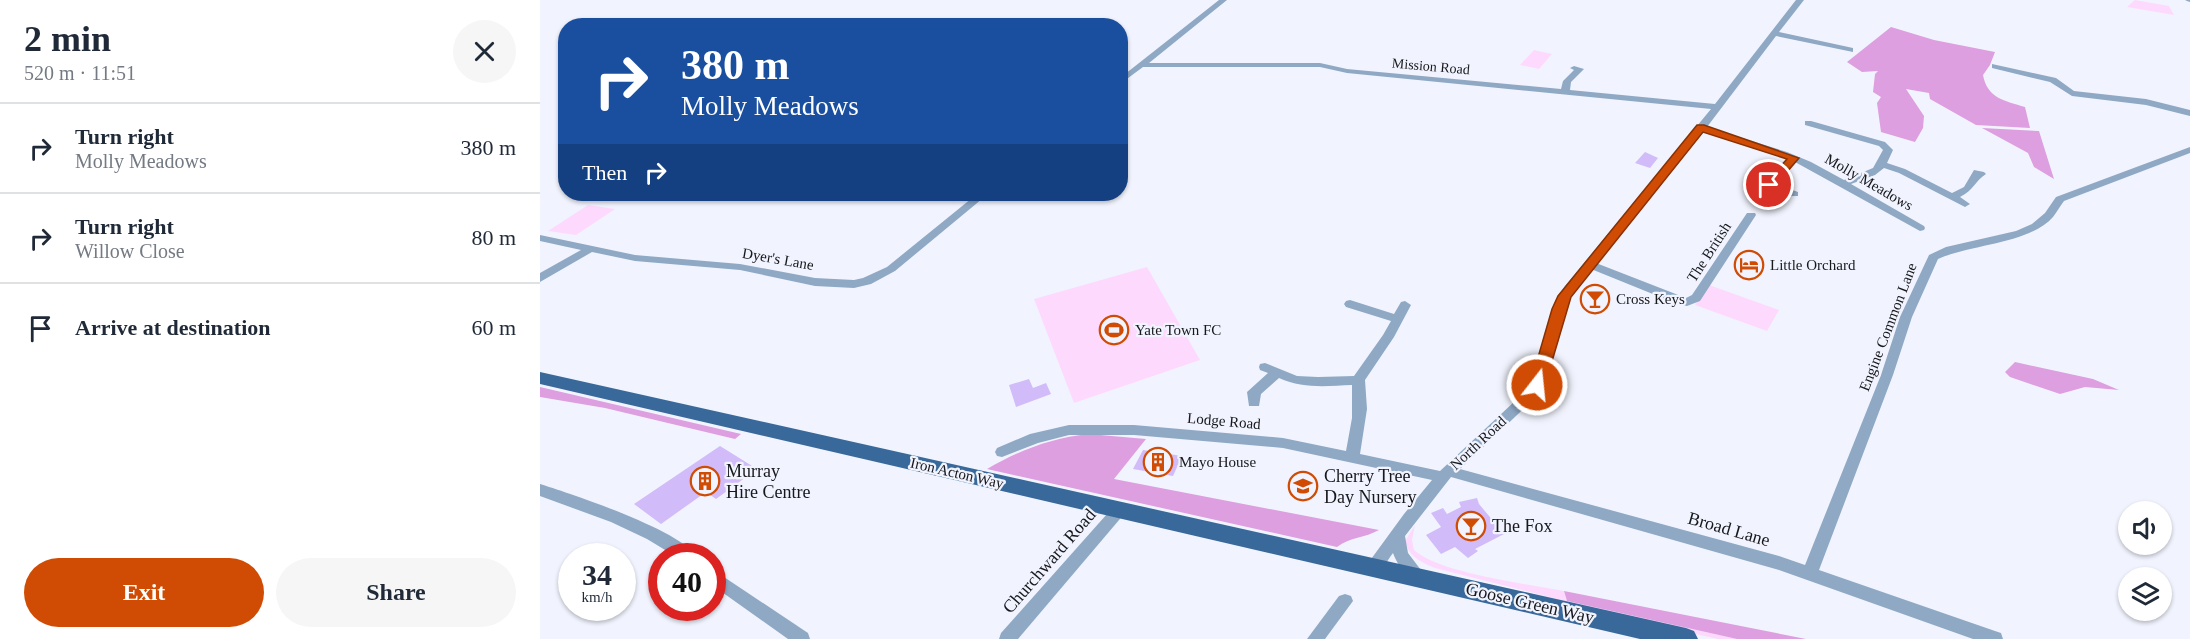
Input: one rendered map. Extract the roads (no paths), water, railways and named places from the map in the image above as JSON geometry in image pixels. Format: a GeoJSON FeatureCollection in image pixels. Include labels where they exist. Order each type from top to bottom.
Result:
{"type":"FeatureCollection","features":[{"type":"Feature","properties":{"kind":"main road","name":"Iron Acton Way"},"geometry":{"type":"LineString","coordinates":[[540,378],[1374,566]]}},
{"type":"Feature","properties":{"kind":"main road","name":"Goose Green Way"},"geometry":{"type":"LineString","coordinates":[[1374,566],[1686,639]]}},
{"type":"Feature","properties":{"kind":"street"},"geometry":{"type":"LineString","coordinates":[[1128,76],[1223,0]]}},
{"type":"Feature","properties":{"kind":"street","name":"North Road"},"geometry":{"type":"LineString","coordinates":[[1374,566],[1446,474],[1533,392],[1542,371],[1560,305],[1588,264],[1701,128],[1800,0]]}},
{"type":"Feature","properties":{"kind":"street"},"geometry":{"type":"LineString","coordinates":[[1775,33],[1850,50]]}},
{"type":"Feature","properties":{"kind":"street","name":"Mission Road"},"geometry":{"type":"LineString","coordinates":[[1142,65],[1322,65],[1347,71],[1717,107]]}},
{"type":"Feature","properties":{"kind":"street"},"geometry":{"type":"LineString","coordinates":[[1995,66],[2053,80],[2072,93],[2146,102],[2190,113]]}},
{"type":"Feature","properties":{"kind":"street"},"geometry":{"type":"LineString","coordinates":[[1565,92],[1567,81],[1580,69],[1574,68]]}},
{"type":"Feature","properties":{"kind":"street"},"geometry":{"type":"LineString","coordinates":[[1811,127],[1882,144],[1888,150],[1884,165],[1879,170],[1842,184]]}},
{"type":"Feature","properties":{"kind":"street","name":"Molly Meadows"},"geometry":{"type":"LineString","coordinates":[[1701,128],[1794,158],[1920,228]]}},
{"type":"Feature","properties":{"kind":"street","name":"Engine Common Lane"},"geometry":{"type":"LineString","coordinates":[[1810,573],[1887,375],[1906,317],[1933,256],[2018,234],[2040,225],[2055,209],[2060,199],[2190,150]]}},
{"type":"Feature","properties":{"kind":"street"},"geometry":{"type":"LineString","coordinates":[[1794,158],[1767,188],[1794,194]]}},
{"type":"Feature","properties":{"kind":"street"},"geometry":{"type":"LineString","coordinates":[[1884,165],[1902,171],[1965,204]]}},
{"type":"Feature","properties":{"kind":"street"},"geometry":{"type":"LineString","coordinates":[[1952,197],[1968,189],[1977,172],[1981,174]]}},
{"type":"Feature","properties":{"kind":"street","name":"Dyer's Lane"},"geometry":{"type":"LineString","coordinates":[[540,238],[635,258],[740,267],[815,282],[854,284],[867,281],[891,269],[974,201]]}},
{"type":"Feature","properties":{"kind":"street","name":"The British"},"geometry":{"type":"LineString","coordinates":[[1588,264],[1679,300],[1692,301],[1751,215]]}},
{"type":"Feature","properties":{"kind":"street"},"geometry":{"type":"LineString","coordinates":[[540,278],[592,248]]}},
{"type":"Feature","properties":{"kind":"street"},"geometry":{"type":"LineString","coordinates":[[1350,304],[1399,319]]}},
{"type":"Feature","properties":{"kind":"street"},"geometry":{"type":"LineString","coordinates":[[1352,457],[1358,434],[1360,388],[1358,380],[1399,319],[1405,305]]}},
{"type":"Feature","properties":{"kind":"street"},"geometry":{"type":"LineString","coordinates":[[1265,367],[1296,380],[1318,382],[1358,380]]}},
{"type":"Feature","properties":{"kind":"street"},"geometry":{"type":"LineString","coordinates":[[1254,403],[1254,392],[1278,372]]}},
{"type":"Feature","properties":{"kind":"street","name":"Lodge Road"},"geometry":{"type":"LineString","coordinates":[[1002,452],[1035,438],[1069,430],[1093,429],[1263,441],[1446,474]]}},
{"type":"Feature","properties":{"kind":"street","name":"Broad Lane"},"geometry":{"type":"LineString","coordinates":[[1446,474],[1810,573],[1995,639]]}},
{"type":"Feature","properties":{"kind":"street"},"geometry":{"type":"LineString","coordinates":[[540,490],[606,513],[647,531],[666,543]]}},
{"type":"Feature","properties":{"kind":"street","name":"Churchward Road"},"geometry":{"type":"LineString","coordinates":[[1007,639],[1120,509]]}},
{"type":"Feature","properties":{"kind":"street"},"geometry":{"type":"LineString","coordinates":[[1397,535],[1401,555],[1419,578]]}},
{"type":"Feature","properties":{"kind":"street"},"geometry":{"type":"LineString","coordinates":[[726,586],[802,639]]}},
{"type":"Feature","properties":{"kind":"street"},"geometry":{"type":"LineString","coordinates":[[1316,639],[1346,601]]}},
{"type":"Feature","properties":{"kind":"place","name":"Little Orchard"},"geometry":{"type":"Point","coordinates":[1749,265]}},
{"type":"Feature","properties":{"kind":"place","name":"Cross Keys"},"geometry":{"type":"Point","coordinates":[1595,299]}},
{"type":"Feature","properties":{"kind":"place","name":"Yate Town FC"},"geometry":{"type":"Point","coordinates":[1114,330]}},
{"type":"Feature","properties":{"kind":"place","name":"Mayo House"},"geometry":{"type":"Point","coordinates":[1158,462]}},
{"type":"Feature","properties":{"kind":"place","name":"Murray Hire Centre"},"geometry":{"type":"Point","coordinates":[705,481]}},
{"type":"Feature","properties":{"kind":"place","name":"Cherry Tree Day Nursery"},"geometry":{"type":"Point","coordinates":[1303,486]}},
{"type":"Feature","properties":{"kind":"place","name":"The Fox"},"geometry":{"type":"Point","coordinates":[1471,526]}}]}
